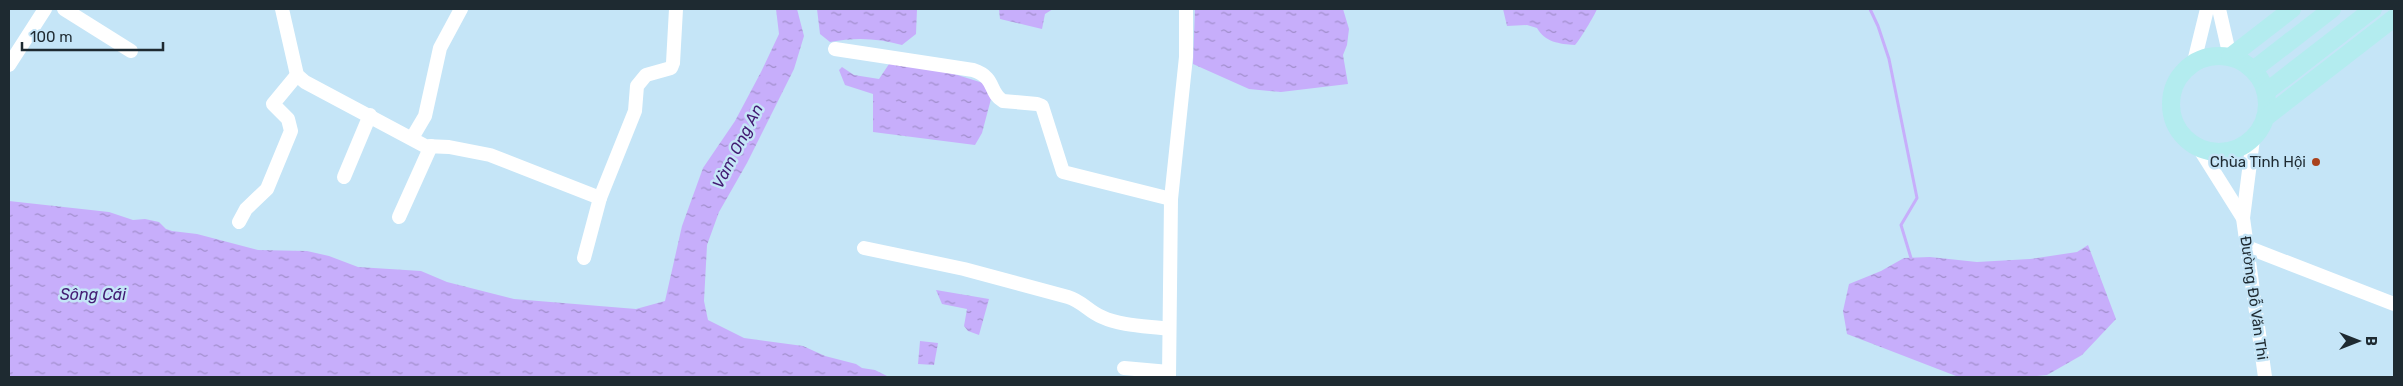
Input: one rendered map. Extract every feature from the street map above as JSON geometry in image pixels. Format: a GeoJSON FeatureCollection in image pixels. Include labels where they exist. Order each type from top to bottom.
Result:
{"type":"FeatureCollection","features":[{"type":"Feature","properties":{"kind":"main road"},"geometry":{"type":"LineString","coordinates":[[2230,57],[2292,9]]}},
{"type":"Feature","properties":{"kind":"main road"},"geometry":{"type":"LineString","coordinates":[[2253,70],[2332,9]]}},
{"type":"Feature","properties":{"kind":"main road"},"geometry":{"type":"LineString","coordinates":[[2266,92],[2373,9]]}},
{"type":"Feature","properties":{"kind":"main road"},"geometry":{"type":"LineString","coordinates":[[2265,118],[2394,18]]}},
{"type":"Feature","properties":{"kind":"main road"},"geometry":{"type":"LineString","coordinates":[[2221,55],[2230,57],[2237,58],[2261,78],[2266,92],[2268,110],[2254,139],[2240,148],[2225,153],[2209,152],[2199,148],[2182,135],[2173,121],[2170,106],[2172,90],[2180,75],[2194,62],[2205,57],[2221,55]]}},
{"type":"Feature","properties":{"kind":"street"},"geometry":{"type":"LineString","coordinates":[[9,65],[45,9]]}},
{"type":"Feature","properties":{"kind":"street"},"geometry":{"type":"LineString","coordinates":[[64,9],[131,51]]}},
{"type":"Feature","properties":{"kind":"street"},"geometry":{"type":"LineString","coordinates":[[282,9],[297,75],[305,82],[425,146],[449,147],[490,155],[600,198]]}},
{"type":"Feature","properties":{"kind":"street"},"geometry":{"type":"LineString","coordinates":[[412,138],[425,116],[440,48],[461,9]]}},
{"type":"Feature","properties":{"kind":"street"},"geometry":{"type":"LineString","coordinates":[[584,258],[600,198],[635,111],[637,86],[646,75],[671,68],[676,9]]}},
{"type":"Feature","properties":{"kind":"street"},"geometry":{"type":"LineString","coordinates":[[1124,368],[1169,375],[1171,199],[1186,57],[1186,9]]}},
{"type":"Feature","properties":{"kind":"street"},"geometry":{"type":"LineString","coordinates":[[2194,62],[2207,9]]}},
{"type":"Feature","properties":{"kind":"street"},"geometry":{"type":"LineString","coordinates":[[2219,9],[2230,57]]}},
{"type":"Feature","properties":{"kind":"street"},"geometry":{"type":"LineString","coordinates":[[835,49],[983,73],[990,81],[998,98],[1003,101],[1042,106],[1063,172],[1171,199]]}},
{"type":"Feature","properties":{"kind":"street"},"geometry":{"type":"LineString","coordinates":[[239,222],[246,209],[267,189],[291,131],[288,119],[273,104],[275,99],[297,75]]}},
{"type":"Feature","properties":{"kind":"street"},"geometry":{"type":"LineString","coordinates":[[344,177],[370,115]]}},
{"type":"Feature","properties":{"kind":"street","name":"Đường Đỗ Văn Thi"},"geometry":{"type":"LineString","coordinates":[[2254,139],[2243,218],[2265,377]]}},
{"type":"Feature","properties":{"kind":"street"},"geometry":{"type":"LineString","coordinates":[[399,217],[431,146]]}},
{"type":"Feature","properties":{"kind":"street","name":"Đường Đỗ Văn Thi"},"geometry":{"type":"LineString","coordinates":[[2199,148],[2243,218]]}},
{"type":"Feature","properties":{"kind":"street"},"geometry":{"type":"LineString","coordinates":[[2247,247],[2394,304]]}},
{"type":"Feature","properties":{"kind":"street"},"geometry":{"type":"LineString","coordinates":[[864,248],[964,269],[1079,300],[1099,316],[1109,320],[1169,329]]}},
{"type":"Feature","properties":{"kind":"water","name":"Sông Cái"},"geometry":{"type":"Polygon","coordinates":[[[776,9],[797,9],[804,36],[794,69],[747,163],[719,212],[707,245],[704,301],[708,320],[744,338],[803,346],[825,356],[856,364],[862,368],[875,370],[889,377],[9,377],[9,201],[109,212],[133,220],[145,219],[159,222],[166,229],[172,231],[197,234],[258,250],[307,251],[329,256],[358,267],[421,271],[447,282],[514,299],[636,309],[665,301],[682,226],[703,168],[735,121],[779,34],[776,9]]]}},
{"type":"Feature","properties":{"kind":"water"},"geometry":{"type":"Polygon","coordinates":[[[817,9],[917,9],[916,34],[902,45],[866,39],[830,42],[820,34],[817,9]]]}},
{"type":"Feature","properties":{"kind":"water"},"geometry":{"type":"Polygon","coordinates":[[[999,9],[1053,9],[1045,14],[1042,29],[1000,19],[999,9]]]}},
{"type":"Feature","properties":{"kind":"water"},"geometry":{"type":"Polygon","coordinates":[[[1195,9],[1343,9],[1349,29],[1347,45],[1343,55],[1348,84],[1281,92],[1249,89],[1193,64],[1195,9]]]}},
{"type":"Feature","properties":{"kind":"water"},"geometry":{"type":"Polygon","coordinates":[[[1503,9],[1597,9],[1575,45],[1563,44],[1548,39],[1537,28],[1527,25],[1507,26],[1503,9]]]}},
{"type":"Feature","properties":{"kind":"water"},"geometry":{"type":"Polygon","coordinates":[[[891,61],[951,73],[983,83],[991,99],[982,133],[975,145],[873,132],[873,94],[845,85],[839,70],[842,67],[854,75],[879,79],[891,61]]]}},
{"type":"Feature","properties":{"kind":"water"},"geometry":{"type":"Polygon","coordinates":[[[2088,245],[2116,319],[2082,355],[2047,375],[2027,377],[1956,376],[1847,334],[1843,311],[1849,284],[1881,271],[1904,258],[1930,257],[1977,262],[2030,259],[2077,252],[2088,245]]]}},
{"type":"Feature","properties":{"kind":"water"},"geometry":{"type":"Polygon","coordinates":[[[936,290],[989,299],[979,335],[968,331],[964,326],[967,309],[942,304],[936,290]]]}},
{"type":"Feature","properties":{"kind":"water"},"geometry":{"type":"Polygon","coordinates":[[[920,341],[938,343],[934,365],[918,364],[920,341]]]}},
{"type":"Feature","properties":{"kind":"waterway"},"geometry":{"type":"LineString","coordinates":[[1870,9],[1889,59],[1917,198],[1901,225],[1911,258]]}},
{"type":"Feature","properties":{"kind":"place","name":"Chùa Tỉnh Hội"},"geometry":{"type":"Point","coordinates":[2316,162]}},
{"type":"Feature","properties":{"kind":"water label","name":"Vàm Ong An"},"geometry":{"type":"Point","coordinates":[737,146]}}]}
